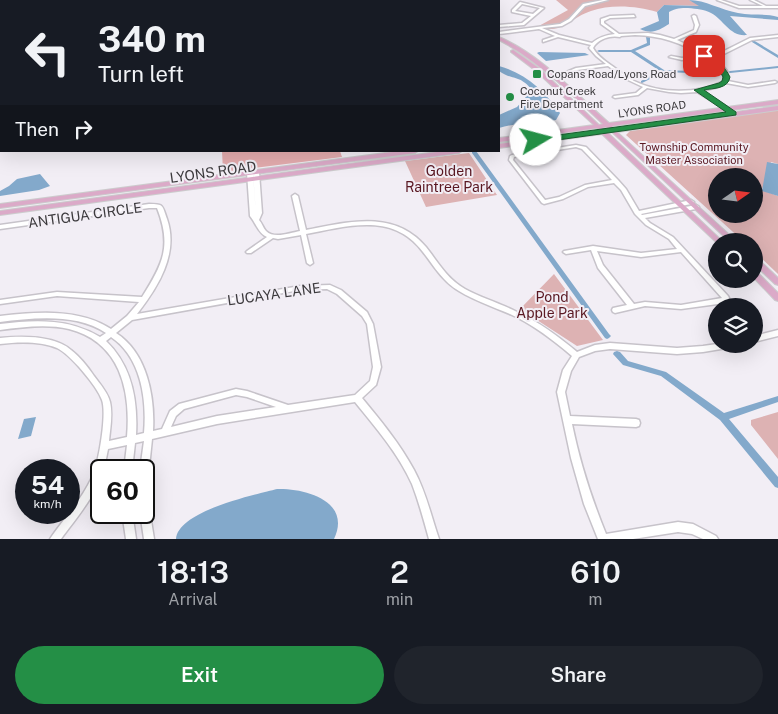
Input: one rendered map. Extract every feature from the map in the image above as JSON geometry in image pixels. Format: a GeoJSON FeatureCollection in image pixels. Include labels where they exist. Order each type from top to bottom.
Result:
{"type":"FeatureCollection","features":[{"type":"Feature","properties":{"kind":"main road"},"geometry":{"type":"LineString","coordinates":[[500,39],[534,59],[614,130],[724,233]]}},
{"type":"Feature","properties":{"kind":"main road"},"geometry":{"type":"LineString","coordinates":[[500,44],[534,67],[710,233]]}},
{"type":"Feature","properties":{"kind":"main road","name":"LYONS ROAD"},"geometry":{"type":"LineString","coordinates":[[500,140],[600,129],[614,130],[778,102]]}},
{"type":"Feature","properties":{"kind":"main road","name":"LYONS ROAD"},"geometry":{"type":"LineString","coordinates":[[500,146],[600,129],[608,125],[778,108]]}},
{"type":"Feature","properties":{"kind":"main road","name":"LYONS ROAD"},"geometry":{"type":"LineString","coordinates":[[0,213],[411,153],[435,152]]}},
{"type":"Feature","properties":{"kind":"main road","name":"LYONS ROAD"},"geometry":{"type":"LineString","coordinates":[[0,206],[253,176]]}},
{"type":"Feature","properties":{"kind":"main road"},"geometry":{"type":"LineString","coordinates":[[763,268],[778,282]]}},
{"type":"Feature","properties":{"kind":"main road"},"geometry":{"type":"LineString","coordinates":[[763,283],[778,298]]}},
{"type":"Feature","properties":{"kind":"street"},"geometry":{"type":"LineString","coordinates":[[500,32],[523,28],[542,29],[567,23],[584,5],[606,0]]}},
{"type":"Feature","properties":{"kind":"street"},"geometry":{"type":"LineString","coordinates":[[718,0],[739,7],[778,7]]}},
{"type":"Feature","properties":{"kind":"street"},"geometry":{"type":"LineString","coordinates":[[751,0],[768,7]]}},
{"type":"Feature","properties":{"kind":"street"},"geometry":{"type":"LineString","coordinates":[[523,28],[542,7],[523,3],[513,11],[534,15]]}},
{"type":"Feature","properties":{"kind":"street"},"geometry":{"type":"LineString","coordinates":[[620,36],[602,23],[602,20],[610,17],[634,16]]}},
{"type":"Feature","properties":{"kind":"street"},"geometry":{"type":"LineString","coordinates":[[676,39],[696,31],[697,25],[694,16]]}},
{"type":"Feature","properties":{"kind":"street"},"geometry":{"type":"LineString","coordinates":[[500,26],[515,25],[523,28]]}},
{"type":"Feature","properties":{"kind":"street"},"geometry":{"type":"LineString","coordinates":[[542,29],[558,36],[592,44],[604,38],[648,34],[676,39],[721,66],[726,72],[726,82]]}},
{"type":"Feature","properties":{"kind":"street"},"geometry":{"type":"LineString","coordinates":[[544,41],[558,36]]}},
{"type":"Feature","properties":{"kind":"street"},"geometry":{"type":"LineString","coordinates":[[671,57],[682,59],[704,56],[730,50],[751,39],[778,36]]}},
{"type":"Feature","properties":{"kind":"street"},"geometry":{"type":"LineString","coordinates":[[592,44],[593,52],[624,77],[646,87],[664,91],[695,90],[726,82],[748,86],[775,82]]}},
{"type":"Feature","properties":{"kind":"street"},"geometry":{"type":"LineString","coordinates":[[730,50],[739,54]]}},
{"type":"Feature","properties":{"kind":"street"},"geometry":{"type":"LineString","coordinates":[[566,73],[576,69],[610,66]]}},
{"type":"Feature","properties":{"kind":"street"},"geometry":{"type":"LineString","coordinates":[[615,97],[636,94],[646,87]]}},
{"type":"Feature","properties":{"kind":"street"},"geometry":{"type":"LineString","coordinates":[[695,90],[727,112]]}},
{"type":"Feature","properties":{"kind":"street"},"geometry":{"type":"LineString","coordinates":[[543,209],[544,202],[511,160],[512,156],[515,154],[580,146],[623,188],[639,215],[671,238],[726,298],[723,301],[698,306],[681,307],[653,304],[615,310]]}},
{"type":"Feature","properties":{"kind":"street"},"geometry":{"type":"LineString","coordinates":[[253,176],[253,216],[257,219],[262,232],[271,237]]}},
{"type":"Feature","properties":{"kind":"street"},"geometry":{"type":"LineString","coordinates":[[544,202],[561,198],[587,186],[616,181]]}},
{"type":"Feature","properties":{"kind":"street"},"geometry":{"type":"LineString","coordinates":[[295,196],[310,263]]}},
{"type":"Feature","properties":{"kind":"street"},"geometry":{"type":"LineString","coordinates":[[639,215],[693,204]]}},
{"type":"Feature","properties":{"kind":"street","name":"ANTIGUA CIRCLE"},"geometry":{"type":"LineString","coordinates":[[0,227],[159,206],[169,236],[162,271],[144,300],[129,318],[103,341]]}},
{"type":"Feature","properties":{"kind":"street"},"geometry":{"type":"LineString","coordinates":[[248,252],[271,237],[383,223],[405,232],[424,247],[437,268],[456,286],[538,326],[576,355]]}},
{"type":"Feature","properties":{"kind":"street"},"geometry":{"type":"LineString","coordinates":[[566,252],[593,248],[641,254],[682,250]]}},
{"type":"Feature","properties":{"kind":"street"},"geometry":{"type":"LineString","coordinates":[[593,248],[600,266],[632,306]]}},
{"type":"Feature","properties":{"kind":"street","name":"LUCAYA LANE"},"geometry":{"type":"LineString","coordinates":[[129,318],[300,288],[328,287],[339,292],[365,314],[370,324],[377,367],[374,383],[357,398]]}},
{"type":"Feature","properties":{"kind":"street"},"geometry":{"type":"LineString","coordinates":[[0,304],[57,294],[144,300]]}},
{"type":"Feature","properties":{"kind":"street"},"geometry":{"type":"LineString","coordinates":[[0,319],[25,315],[64,316],[86,321],[114,333],[125,342],[137,359],[143,378],[149,413],[145,459]]}},
{"type":"Feature","properties":{"kind":"street"},"geometry":{"type":"LineString","coordinates":[[0,327],[20,324],[59,324],[79,329],[103,341],[117,358],[127,378],[132,406],[129,459]]}},
{"type":"Feature","properties":{"kind":"street"},"geometry":{"type":"LineString","coordinates":[[763,337],[778,333]]}},
{"type":"Feature","properties":{"kind":"street"},"geometry":{"type":"LineString","coordinates":[[0,341],[10,340],[51,344],[66,350],[77,358],[106,400],[104,446],[97,474],[88,493],[55,539]]}},
{"type":"Feature","properties":{"kind":"street"},"geometry":{"type":"LineString","coordinates":[[708,348],[677,351],[610,346],[595,348],[576,355],[567,370],[561,392],[575,458],[589,504],[603,539],[678,527],[693,529],[713,539]]}},
{"type":"Feature","properties":{"kind":"street"},"geometry":{"type":"LineString","coordinates":[[165,432],[176,410],[230,394],[247,394],[287,408]]}},
{"type":"Feature","properties":{"kind":"street"},"geometry":{"type":"LineString","coordinates":[[104,446],[218,420],[357,398],[383,431],[411,472],[434,539]]}},
{"type":"Feature","properties":{"kind":"street"},"geometry":{"type":"LineString","coordinates":[[568,420],[636,423]]}},
{"type":"Feature","properties":{"kind":"street"},"geometry":{"type":"LineString","coordinates":[[129,524],[131,539]]}},
{"type":"Feature","properties":{"kind":"street"},"geometry":{"type":"LineString","coordinates":[[147,524],[149,539]]}},
{"type":"Feature","properties":{"kind":"green space"},"geometry":{"type":"Polygon","coordinates":[[[556,0],[689,0],[702,6],[664,5],[657,12],[633,7],[607,7],[583,14],[566,25],[554,29],[537,27],[568,10],[556,0]]]}},
{"type":"Feature","properties":{"kind":"green space","name":"Township Community Master Association"},"geometry":{"type":"Polygon","coordinates":[[[778,110],[778,164],[771,162],[763,187],[763,168],[708,168],[708,209],[626,135],[630,131],[778,110]]]}},
{"type":"Feature","properties":{"kind":"green space","name":"Golden Raintree Park"},"geometry":{"type":"Polygon","coordinates":[[[469,153],[497,195],[426,207],[405,161],[469,153]]]}},
{"type":"Feature","properties":{"kind":"green space","name":"Township Community Master Association"},"geometry":{"type":"Polygon","coordinates":[[[763,190],[778,196],[778,274],[763,260],[763,233],[734,233],[723,223],[763,223],[763,190]]]}},
{"type":"Feature","properties":{"kind":"green space","name":"Pond Apple Park"},"geometry":{"type":"Polygon","coordinates":[[[554,274],[603,340],[577,346],[520,309],[554,274]]]}},
{"type":"Feature","properties":{"kind":"green space"},"geometry":{"type":"Polygon","coordinates":[[[778,412],[778,459],[751,425],[751,420],[778,412]]]}},
{"type":"Feature","properties":{"kind":"shaded area"},"geometry":{"type":"Polygon","coordinates":[[[222,152],[340,152],[342,157],[223,172],[222,152]]]}},
{"type":"Feature","properties":{"kind":"water"},"geometry":{"type":"Polygon","coordinates":[[[689,0],[738,13],[778,17],[778,20],[730,16],[747,35],[741,35],[732,31],[716,16],[708,12],[681,8],[669,12],[669,24],[662,28],[652,32],[640,29],[659,21],[657,12],[664,5],[699,6],[689,0]]]}},
{"type":"Feature","properties":{"kind":"water"},"geometry":{"type":"Polygon","coordinates":[[[537,53],[585,53],[589,55],[546,61],[537,53]]]}},
{"type":"Feature","properties":{"kind":"water"},"geometry":{"type":"Polygon","coordinates":[[[500,66],[526,78],[541,90],[560,113],[556,120],[500,128],[500,115],[517,107],[532,90],[520,80],[500,72],[500,66]]]}},
{"type":"Feature","properties":{"kind":"water"},"geometry":{"type":"Polygon","coordinates":[[[767,162],[778,164],[778,196],[763,191],[767,162]]]}},
{"type":"Feature","properties":{"kind":"water"},"geometry":{"type":"Polygon","coordinates":[[[40,174],[50,186],[39,190],[0,196],[0,191],[17,179],[40,174]]]}},
{"type":"Feature","properties":{"kind":"water"},"geometry":{"type":"Polygon","coordinates":[[[36,417],[31,436],[18,439],[24,419],[36,417]]]}},
{"type":"Feature","properties":{"kind":"water"},"geometry":{"type":"Polygon","coordinates":[[[277,489],[288,489],[312,494],[323,499],[331,506],[337,515],[338,526],[334,539],[176,539],[180,529],[189,520],[203,512],[235,500],[277,489]]]}},
{"type":"Feature","properties":{"kind":"waterway"},"geometry":{"type":"LineString","coordinates":[[632,51],[649,44],[648,37]]}},
{"type":"Feature","properties":{"kind":"waterway"},"geometry":{"type":"LineString","coordinates":[[753,41],[778,57]]}},
{"type":"Feature","properties":{"kind":"waterway"},"geometry":{"type":"LineString","coordinates":[[599,51],[632,51]]}},
{"type":"Feature","properties":{"kind":"waterway"},"geometry":{"type":"LineString","coordinates":[[632,51],[663,71]]}},
{"type":"Feature","properties":{"kind":"waterway"},"geometry":{"type":"LineString","coordinates":[[730,72],[778,67]]}},
{"type":"Feature","properties":{"kind":"waterway"},"geometry":{"type":"LineString","coordinates":[[642,82],[663,71]]}},
{"type":"Feature","properties":{"kind":"waterway"},"geometry":{"type":"LineString","coordinates":[[663,71],[716,73]]}},
{"type":"Feature","properties":{"kind":"waterway"},"geometry":{"type":"LineString","coordinates":[[474,152],[607,336]]}},
{"type":"Feature","properties":{"kind":"waterway"},"geometry":{"type":"LineString","coordinates":[[617,354],[626,363],[663,374],[723,417]]}},
{"type":"Feature","properties":{"kind":"waterway"},"geometry":{"type":"LineString","coordinates":[[723,417],[778,399]]}},
{"type":"Feature","properties":{"kind":"waterway"},"geometry":{"type":"LineString","coordinates":[[723,417],[778,484]]}},
{"type":"Feature","properties":{"kind":"place","name":"Copans Road/Lyons Road"},"geometry":{"type":"Point","coordinates":[537,74]}},
{"type":"Feature","properties":{"kind":"place","name":"Coconut Creek Fire Department"},"geometry":{"type":"Point","coordinates":[510,97]}},
{"type":"Feature","properties":{"kind":"route"},"geometry":{"type":"LineString","coordinates":[[536,140],[733,114],[697,90],[726,82],[726,72],[721,66],[704,56]]}}]}
